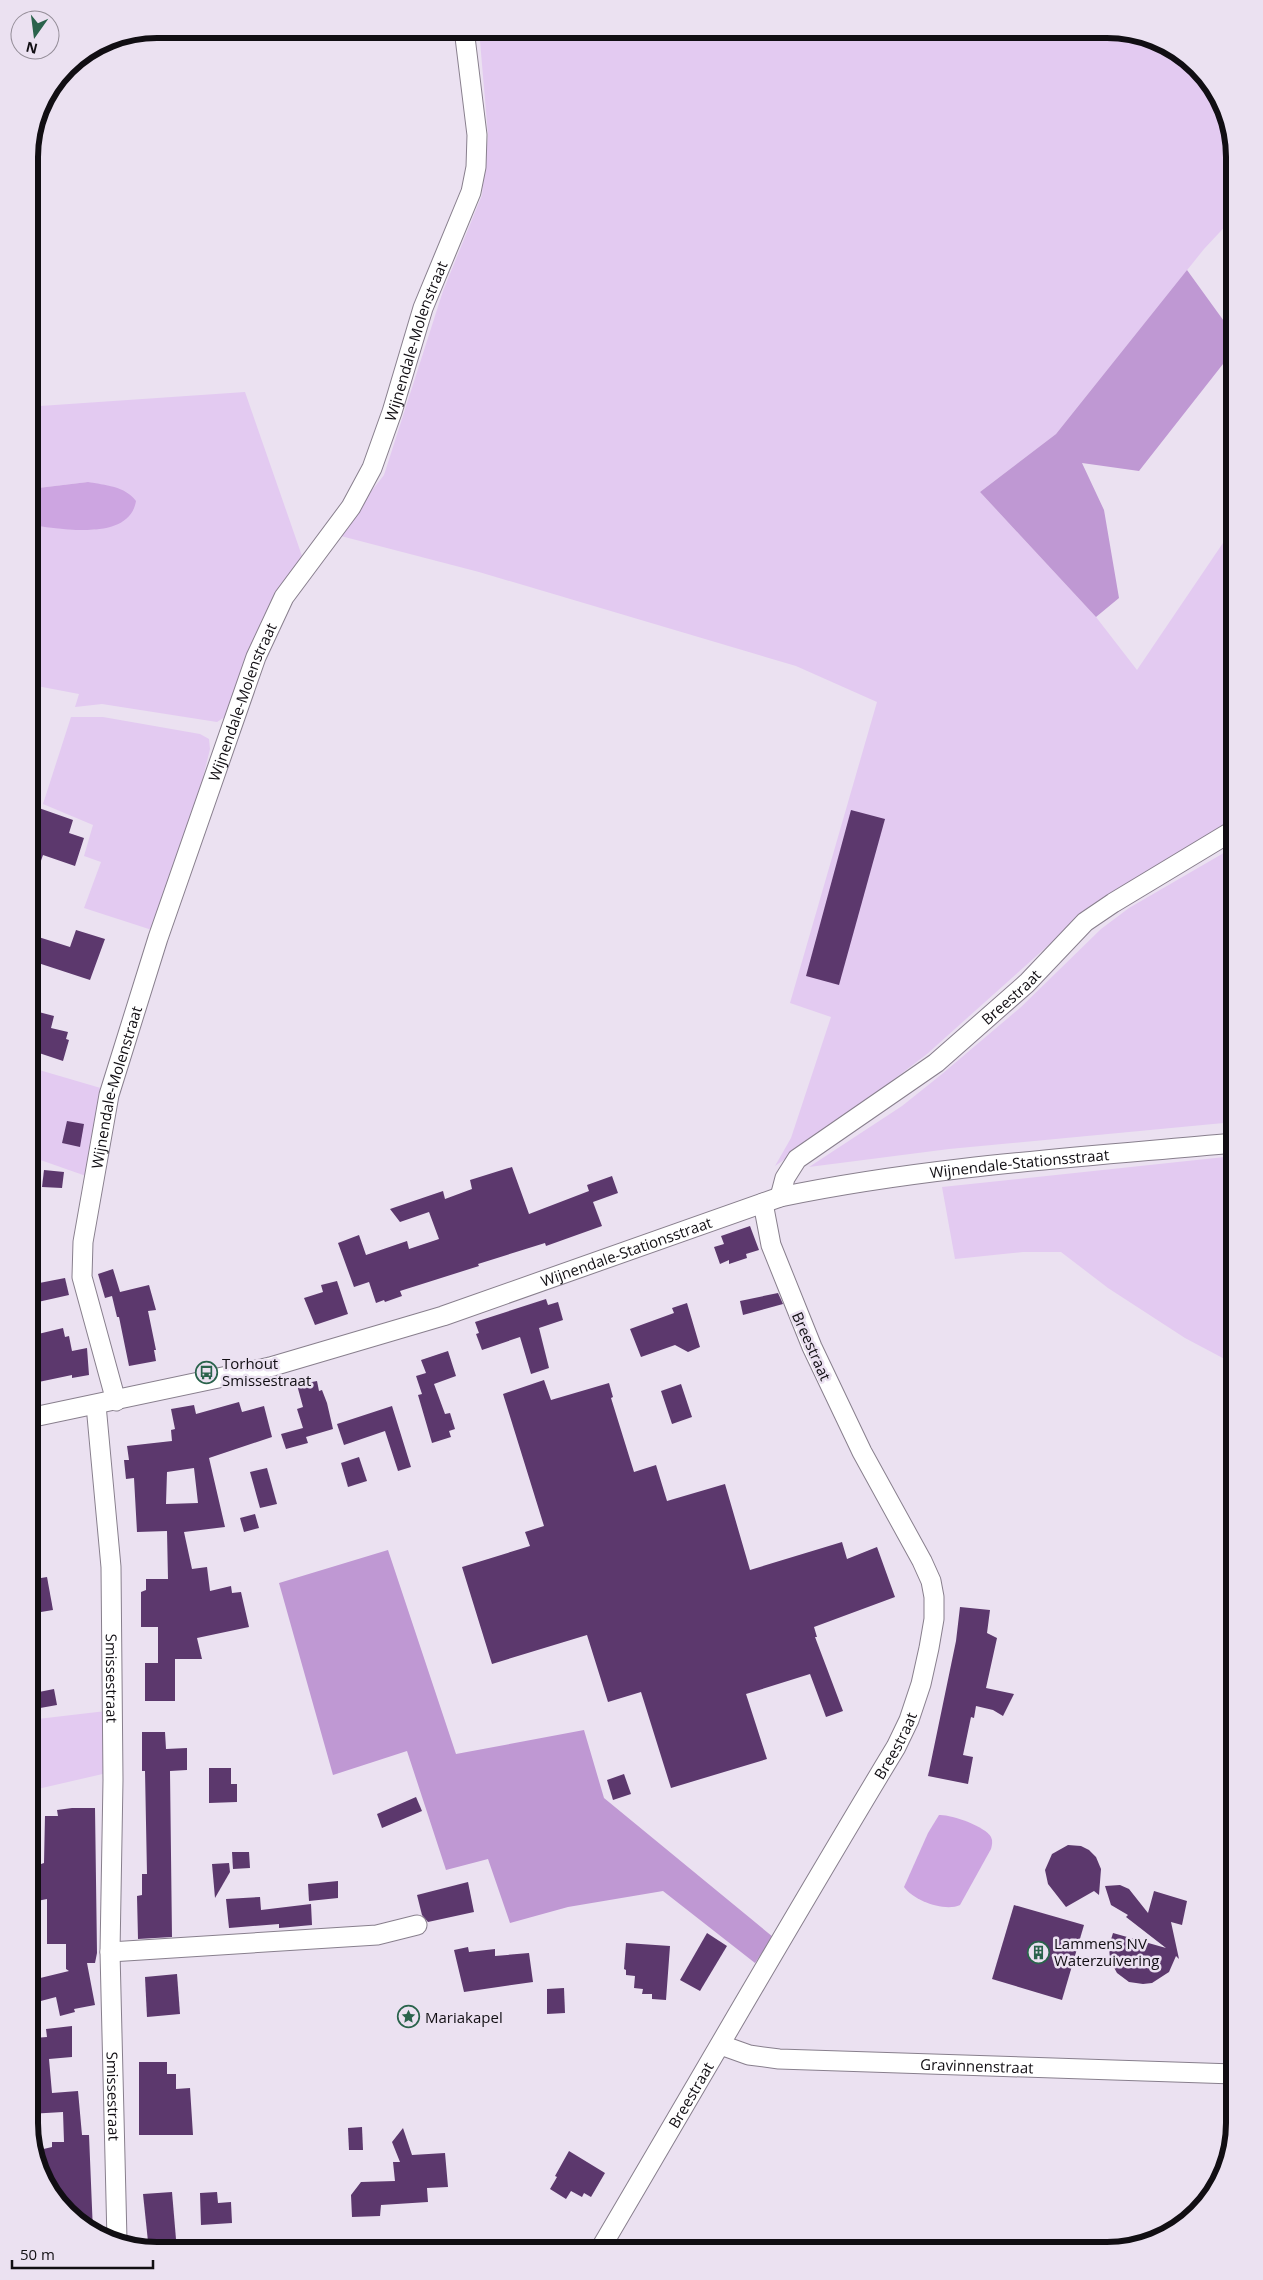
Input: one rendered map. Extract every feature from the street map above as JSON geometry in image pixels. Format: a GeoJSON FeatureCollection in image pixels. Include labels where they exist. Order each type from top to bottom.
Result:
{"type":"FeatureCollection","features":[{"type":"Feature","properties":{"kind":"street","name":"Wijnendale-Molenstraat"},"geometry":{"type":"LineString","coordinates":[[116,1401],[82,1278],[83,1242],[109,1095],[158,938],[256,657],[284,597],[351,507],[372,468],[392,412],[423,308],[471,192],[476,167],[477,144],[465,38]]}},
{"type":"Feature","properties":{"kind":"street","name":"Breestraat"},"geometry":{"type":"LineString","coordinates":[[604,2242],[721,2045],[797,1911],[896,1747],[909,1720],[921,1684],[934,1619],[934,1597],[931,1581],[862,1452],[812,1346],[771,1245],[771,1200],[797,1159],[936,1063],[1027,983],[1085,922],[1113,902],[1226,835]]}},
{"type":"Feature","properties":{"kind":"street","name":"Wijnendale-Stationsstraat"},"geometry":{"type":"LineString","coordinates":[[38,1416],[270,1367],[443,1316],[771,1200],[831,1186],[908,1174],[1226,1143]]}},
{"type":"Feature","properties":{"kind":"street","name":"Smissestraat"},"geometry":{"type":"LineString","coordinates":[[96,1405],[111,1567],[113,1780],[110,1952],[117,2236]]}},
{"type":"Feature","properties":{"kind":"street"},"geometry":{"type":"LineString","coordinates":[[110,1952],[377,1936],[417,1926]]}},
{"type":"Feature","properties":{"kind":"street","name":"Gravinnenstraat"},"geometry":{"type":"LineString","coordinates":[[721,2045],[749,2055],[779,2059],[1226,2074]]}},
{"type":"Feature","properties":{"kind":"shaded area"},"geometry":{"type":"Polygon","coordinates":[[[480,38],[1114,38],[1145,44],[1173,58],[1185,67],[1205,90],[1219,118],[1226,156],[1226,226],[1204,249],[1056,434],[980,492],[1096,617],[1137,670],[1226,538],[1226,824],[1092,906],[927,1054],[833,1126],[775,1166],[791,1138],[831,1017],[790,1003],[877,702],[796,666],[479,572],[337,535],[384,475],[443,291],[482,195],[488,135],[480,38]]]}},
{"type":"Feature","properties":{"kind":"shaded area"},"geometry":{"type":"Polygon","coordinates":[[[1187,270],[1226,324],[1226,360],[1139,471],[1082,463],[1104,510],[1119,598],[1096,617],[980,492],[1056,434],[1187,270]]]}},
{"type":"Feature","properties":{"kind":"shaded area"},"geometry":{"type":"Polygon","coordinates":[[[245,392],[302,556],[268,613],[228,715],[217,722],[102,704],[75,707],[79,694],[38,686],[38,526],[95,530],[113,487],[88,482],[38,488],[38,423],[40,406],[245,392]]]}},
{"type":"Feature","properties":{"kind":"shaded area"},"geometry":{"type":"Polygon","coordinates":[[[88,482],[120,489],[136,501],[131,514],[120,523],[107,528],[74,530],[38,526],[38,488],[88,482]]]}},
{"type":"Feature","properties":{"kind":"shaded area"},"geometry":{"type":"Polygon","coordinates":[[[71,717],[103,717],[200,734],[209,739],[210,749],[200,790],[152,930],[84,908],[101,862],[84,856],[93,825],[43,804],[71,717]]]}},
{"type":"Feature","properties":{"kind":"shaded area"},"geometry":{"type":"Polygon","coordinates":[[[1226,852],[1226,1123],[949,1149],[809,1167],[902,1106],[942,1074],[1021,1007],[1101,929],[1129,908],[1226,852]]]}},
{"type":"Feature","properties":{"kind":"shaded area"},"geometry":{"type":"Polygon","coordinates":[[[38,1070],[104,1089],[86,1176],[38,1159],[38,1070]]]}},
{"type":"Feature","properties":{"kind":"shaded area"},"geometry":{"type":"Polygon","coordinates":[[[1226,1157],[1226,1360],[1185,1338],[1108,1288],[1061,1252],[1023,1252],[955,1259],[942,1187],[1226,1157]]]}},
{"type":"Feature","properties":{"kind":"shaded area"},"geometry":{"type":"Polygon","coordinates":[[[388,1550],[456,1754],[584,1730],[604,1798],[773,1937],[755,1963],[663,1891],[568,1907],[510,1923],[488,1859],[446,1870],[407,1751],[333,1775],[279,1583],[388,1550]]]}},
{"type":"Feature","properties":{"kind":"shaded area"},"geometry":{"type":"Polygon","coordinates":[[[106,1711],[107,1773],[38,1789],[38,1719],[106,1711]]]}},
{"type":"Feature","properties":{"kind":"shaded area"},"geometry":{"type":"Polygon","coordinates":[[[939,1815],[975,1825],[987,1833],[992,1840],[991,1849],[960,1905],[954,1907],[938,1906],[922,1901],[904,1887],[928,1833],[939,1815]]]}},
{"type":"Feature","properties":{"kind":"building"},"geometry":{"type":"Polygon","coordinates":[[[38,808],[73,820],[69,833],[84,838],[75,866],[43,855],[38,869],[38,808]]]}},
{"type":"Feature","properties":{"kind":"building"},"geometry":{"type":"Polygon","coordinates":[[[851,810],[885,819],[839,985],[806,976],[851,810]]]}},
{"type":"Feature","properties":{"kind":"building"},"geometry":{"type":"Polygon","coordinates":[[[76,930],[105,939],[90,980],[38,963],[38,937],[70,947],[76,930]]]}},
{"type":"Feature","properties":{"kind":"building"},"geometry":{"type":"Polygon","coordinates":[[[38,1012],[54,1016],[51,1028],[68,1032],[66,1039],[69,1040],[63,1061],[39,1053],[40,1048],[38,1047],[38,1012]]]}},
{"type":"Feature","properties":{"kind":"building"},"geometry":{"type":"Polygon","coordinates":[[[67,1121],[84,1124],[80,1147],[62,1143],[67,1121]]]}},
{"type":"Feature","properties":{"kind":"building"},"geometry":{"type":"Polygon","coordinates":[[[512,1167],[529,1214],[589,1191],[587,1185],[612,1176],[618,1193],[593,1202],[602,1226],[546,1246],[545,1243],[400,1291],[402,1296],[385,1302],[384,1300],[376,1303],[369,1282],[354,1287],[338,1243],[359,1235],[366,1255],[407,1241],[409,1249],[439,1239],[429,1212],[400,1222],[390,1209],[443,1191],[445,1199],[472,1189],[470,1180],[512,1167]]]}},
{"type":"Feature","properties":{"kind":"building"},"geometry":{"type":"Polygon","coordinates":[[[44,1170],[64,1172],[62,1188],[42,1187],[44,1170]]]}},
{"type":"Feature","properties":{"kind":"building"},"geometry":{"type":"Polygon","coordinates":[[[750,1226],[759,1250],[746,1254],[747,1258],[729,1264],[729,1260],[720,1264],[714,1247],[724,1244],[721,1236],[750,1226]]]}},
{"type":"Feature","properties":{"kind":"building"},"geometry":{"type":"Polygon","coordinates":[[[113,1269],[120,1292],[149,1285],[156,1310],[148,1311],[156,1350],[154,1350],[156,1361],[129,1366],[119,1317],[117,1317],[112,1296],[105,1298],[98,1274],[113,1269]]]}},
{"type":"Feature","properties":{"kind":"building"},"geometry":{"type":"Polygon","coordinates":[[[65,1278],[69,1295],[38,1302],[38,1283],[65,1278]]]}},
{"type":"Feature","properties":{"kind":"building"},"geometry":{"type":"Polygon","coordinates":[[[337,1281],[348,1314],[315,1325],[304,1298],[323,1292],[321,1285],[337,1281]]]}},
{"type":"Feature","properties":{"kind":"building"},"geometry":{"type":"Polygon","coordinates":[[[778,1293],[783,1304],[743,1315],[740,1301],[778,1293]]]}},
{"type":"Feature","properties":{"kind":"building"},"geometry":{"type":"Polygon","coordinates":[[[546,1299],[548,1305],[558,1302],[563,1320],[539,1328],[549,1368],[531,1374],[520,1337],[482,1350],[476,1334],[479,1333],[475,1322],[546,1299]]]}},
{"type":"Feature","properties":{"kind":"building"},"geometry":{"type":"Polygon","coordinates":[[[687,1303],[700,1347],[688,1352],[675,1345],[641,1357],[630,1329],[674,1313],[672,1308],[687,1303]]]}},
{"type":"Feature","properties":{"kind":"building"},"geometry":{"type":"Polygon","coordinates":[[[63,1328],[65,1337],[69,1336],[72,1351],[87,1348],[89,1375],[72,1378],[72,1375],[38,1382],[38,1334],[63,1328]]]}},
{"type":"Feature","properties":{"kind":"building"},"geometry":{"type":"Polygon","coordinates":[[[448,1351],[456,1376],[434,1384],[445,1414],[450,1413],[455,1429],[449,1431],[451,1437],[432,1443],[418,1395],[422,1394],[416,1376],[426,1373],[421,1360],[448,1351]]]}},
{"type":"Feature","properties":{"kind":"building"},"geometry":{"type":"Polygon","coordinates":[[[544,1380],[551,1400],[609,1383],[613,1397],[611,1398],[634,1472],[656,1465],[667,1501],[725,1484],[750,1570],[842,1542],[847,1559],[877,1547],[895,1597],[814,1627],[817,1637],[815,1637],[843,1711],[826,1717],[810,1674],[746,1694],[767,1759],[671,1788],[641,1692],[608,1702],[587,1635],[492,1664],[462,1567],[530,1546],[525,1532],[544,1526],[503,1394],[544,1380]]]}},
{"type":"Feature","properties":{"kind":"building"},"geometry":{"type":"Polygon","coordinates":[[[317,1381],[319,1391],[322,1390],[327,1403],[333,1429],[306,1437],[308,1443],[286,1449],[281,1434],[303,1428],[297,1409],[303,1407],[297,1385],[317,1381]]]}},
{"type":"Feature","properties":{"kind":"building"},"geometry":{"type":"Polygon","coordinates":[[[681,1384],[692,1417],[672,1424],[661,1391],[681,1384]]]}},
{"type":"Feature","properties":{"kind":"building"},"geometry":{"type":"Polygon","coordinates":[[[239,1402],[242,1412],[264,1406],[272,1437],[209,1458],[225,1527],[184,1532],[192,1569],[207,1567],[210,1591],[231,1586],[232,1593],[241,1592],[249,1627],[197,1638],[202,1659],[175,1659],[175,1701],[145,1701],[145,1663],[158,1663],[158,1627],[141,1627],[141,1592],[146,1590],[146,1579],[168,1579],[167,1531],[137,1532],[134,1478],[126,1479],[124,1460],[129,1460],[127,1446],[172,1441],[171,1430],[175,1429],[171,1409],[194,1405],[196,1414],[239,1402]],[[194,1468],[167,1472],[166,1504],[198,1503],[194,1468]]]}},
{"type":"Feature","properties":{"kind":"building"},"geometry":{"type":"Polygon","coordinates":[[[392,1406],[411,1467],[398,1471],[385,1431],[344,1445],[337,1424],[392,1406]]]}},
{"type":"Feature","properties":{"kind":"building"},"geometry":{"type":"Polygon","coordinates":[[[359,1457],[367,1481],[348,1487],[341,1463],[359,1457]]]}},
{"type":"Feature","properties":{"kind":"building"},"geometry":{"type":"Polygon","coordinates":[[[267,1468],[277,1504],[260,1508],[250,1472],[267,1468]]]}},
{"type":"Feature","properties":{"kind":"building"},"geometry":{"type":"Polygon","coordinates":[[[255,1514],[259,1528],[244,1532],[240,1518],[255,1514]]]}},
{"type":"Feature","properties":{"kind":"building"},"geometry":{"type":"Polygon","coordinates":[[[47,1577],[53,1610],[38,1612],[38,1578],[47,1577]]]}},
{"type":"Feature","properties":{"kind":"building"},"geometry":{"type":"Polygon","coordinates":[[[960,1607],[990,1610],[987,1633],[997,1638],[986,1688],[1014,1694],[1003,1716],[993,1710],[976,1706],[974,1718],[971,1717],[963,1755],[973,1757],[968,1784],[928,1776],[956,1641],[960,1607]]]}},
{"type":"Feature","properties":{"kind":"building"},"geometry":{"type":"Polygon","coordinates":[[[54,1689],[57,1705],[38,1708],[38,1692],[54,1689]]]}},
{"type":"Feature","properties":{"kind":"building"},"geometry":{"type":"Polygon","coordinates":[[[142,1732],[165,1732],[166,1749],[187,1748],[187,1770],[170,1771],[172,1937],[138,1939],[137,1896],[142,1895],[142,1874],[147,1874],[145,1771],[142,1771],[142,1732]]]}},
{"type":"Feature","properties":{"kind":"building"},"geometry":{"type":"Polygon","coordinates":[[[209,1768],[231,1768],[231,1784],[237,1784],[237,1802],[209,1803],[209,1768]]]}},
{"type":"Feature","properties":{"kind":"building"},"geometry":{"type":"Polygon","coordinates":[[[624,1774],[631,1794],[613,1800],[607,1780],[624,1774]]]}},
{"type":"Feature","properties":{"kind":"building"},"geometry":{"type":"Polygon","coordinates":[[[416,1797],[422,1811],[382,1828],[377,1814],[416,1797]]]}},
{"type":"Feature","properties":{"kind":"building"},"geometry":{"type":"Polygon","coordinates":[[[95,1808],[97,1953],[95,1963],[87,1963],[95,2005],[74,2009],[75,2012],[60,2016],[56,1997],[38,2002],[38,1979],[69,1971],[66,1969],[66,1944],[47,1944],[47,1899],[38,1901],[38,1865],[44,1863],[45,1816],[58,1816],[57,1810],[95,1808]]]}},
{"type":"Feature","properties":{"kind":"building"},"geometry":{"type":"Polygon","coordinates":[[[1068,1845],[1081,1846],[1089,1850],[1096,1857],[1101,1869],[1099,1895],[1094,1891],[1066,1907],[1048,1884],[1045,1870],[1052,1854],[1068,1845]]]}},
{"type":"Feature","properties":{"kind":"building"},"geometry":{"type":"Polygon","coordinates":[[[232,1852],[249,1852],[250,1868],[233,1869],[232,1852]]]}},
{"type":"Feature","properties":{"kind":"building"},"geometry":{"type":"Polygon","coordinates":[[[229,1863],[230,1872],[215,1898],[212,1864],[229,1863]]]}},
{"type":"Feature","properties":{"kind":"building"},"geometry":{"type":"Polygon","coordinates":[[[338,1881],[338,1898],[309,1901],[308,1884],[338,1881]]]}},
{"type":"Feature","properties":{"kind":"building"},"geometry":{"type":"Polygon","coordinates":[[[468,1882],[474,1912],[428,1922],[422,1915],[417,1895],[468,1882]]]}},
{"type":"Feature","properties":{"kind":"building"},"geometry":{"type":"Polygon","coordinates":[[[1120,1885],[1129,1889],[1148,1913],[1154,1891],[1187,1901],[1182,1925],[1171,1922],[1179,1959],[1176,1956],[1169,1972],[1152,1983],[1129,1982],[1117,1973],[1110,1960],[1109,1946],[1113,1933],[1166,1948],[1126,1917],[1128,1915],[1111,1905],[1105,1886],[1120,1885]]]}},
{"type":"Feature","properties":{"kind":"building"},"geometry":{"type":"Polygon","coordinates":[[[260,1897],[261,1910],[311,1904],[312,1925],[279,1928],[279,1924],[229,1928],[226,1899],[260,1897]]]}},
{"type":"Feature","properties":{"kind":"building","name":"Lammens NV Waterzuivering"},"geometry":{"type":"Polygon","coordinates":[[[1014,1905],[1084,1925],[1062,2000],[992,1979],[1014,1905]]]}},
{"type":"Feature","properties":{"kind":"building"},"geometry":{"type":"Polygon","coordinates":[[[707,1933],[727,1946],[700,1991],[680,1980],[707,1933]]]}},
{"type":"Feature","properties":{"kind":"building"},"geometry":{"type":"Polygon","coordinates":[[[626,1943],[670,1946],[666,2000],[652,1999],[652,1994],[642,1994],[643,1989],[634,1988],[635,1976],[626,1975],[626,1970],[624,1969],[626,1943]]]}},
{"type":"Feature","properties":{"kind":"building"},"geometry":{"type":"Polygon","coordinates":[[[468,1947],[469,1952],[495,1949],[495,1956],[529,1953],[533,1982],[464,1992],[454,1950],[468,1947]]]}},
{"type":"Feature","properties":{"kind":"building"},"geometry":{"type":"Polygon","coordinates":[[[177,1974],[180,2014],[147,2017],[145,1977],[177,1974]]]}},
{"type":"Feature","properties":{"kind":"building"},"geometry":{"type":"Polygon","coordinates":[[[564,1988],[565,2013],[547,2014],[547,1989],[564,1988]]]}},
{"type":"Feature","properties":{"kind":"building"},"geometry":{"type":"Polygon","coordinates":[[[72,2026],[72,2057],[49,2059],[52,2093],[78,2091],[82,2135],[89,2135],[93,2224],[78,2213],[58,2190],[50,2176],[41,2150],[52,2147],[52,2142],[64,2142],[63,2112],[38,2113],[38,2038],[47,2037],[46,2029],[72,2026]]]}},
{"type":"Feature","properties":{"kind":"building"},"geometry":{"type":"Polygon","coordinates":[[[139,2062],[167,2062],[167,2074],[176,2074],[176,2089],[190,2088],[193,2135],[139,2135],[139,2062]]]}},
{"type":"Feature","properties":{"kind":"building"},"geometry":{"type":"Polygon","coordinates":[[[362,2127],[363,2150],[349,2150],[348,2128],[362,2127]]]}},
{"type":"Feature","properties":{"kind":"building"},"geometry":{"type":"Polygon","coordinates":[[[403,2128],[412,2155],[445,2153],[448,2187],[427,2188],[428,2202],[381,2205],[380,2216],[352,2217],[351,2195],[361,2182],[395,2181],[393,2162],[400,2162],[392,2142],[403,2128]]]}},
{"type":"Feature","properties":{"kind":"building"},"geometry":{"type":"Polygon","coordinates":[[[569,2151],[605,2173],[591,2197],[584,2193],[582,2197],[571,2191],[566,2199],[550,2189],[569,2151]]]}},
{"type":"Feature","properties":{"kind":"building"},"geometry":{"type":"Polygon","coordinates":[[[172,2192],[176,2242],[148,2242],[143,2194],[172,2192]]]}},
{"type":"Feature","properties":{"kind":"building"},"geometry":{"type":"Polygon","coordinates":[[[217,2192],[218,2203],[231,2202],[232,2223],[201,2225],[200,2193],[217,2192]]]}},
{"type":"Feature","properties":{"kind":"place","name":"Torhout Smissestraat"},"geometry":{"type":"Point","coordinates":[206,1372]}},
{"type":"Feature","properties":{"kind":"place","name":"Lammens NV Waterzuivering"},"geometry":{"type":"Point","coordinates":[1038,1952]}},
{"type":"Feature","properties":{"kind":"place","name":"Mariakapel"},"geometry":{"type":"Point","coordinates":[409,2017]}}]}
